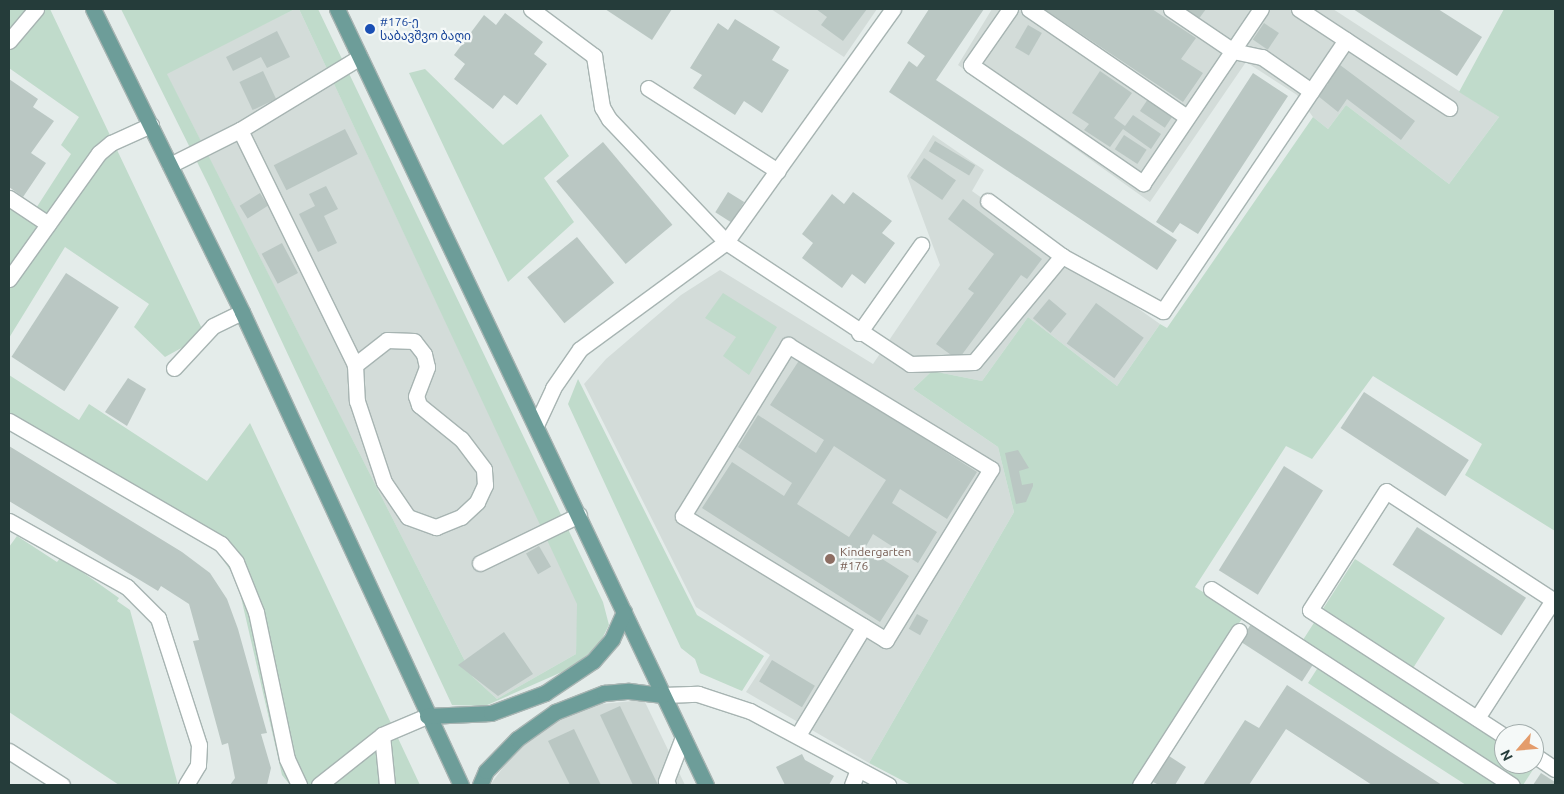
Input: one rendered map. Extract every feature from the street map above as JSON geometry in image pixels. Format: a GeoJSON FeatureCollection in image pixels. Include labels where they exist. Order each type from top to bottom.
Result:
{"type":"FeatureCollection","features":[{"type":"Feature","properties":{"kind":"main road"},"geometry":{"type":"LineString","coordinates":[[93,9],[242,312],[427,716],[461,785]]}},
{"type":"Feature","properties":{"kind":"main road"},"geometry":{"type":"LineString","coordinates":[[337,9],[537,423],[706,785]]}},
{"type":"Feature","properties":{"kind":"main road"},"geometry":{"type":"LineString","coordinates":[[427,716],[491,713],[545,693],[593,661],[612,639],[624,612]]}},
{"type":"Feature","properties":{"kind":"main road"},"geometry":{"type":"LineString","coordinates":[[480,785],[486,771],[517,740],[555,712],[604,693],[630,691],[663,695]]}},
{"type":"Feature","properties":{"kind":"street"},"geometry":{"type":"LineString","coordinates":[[9,41],[36,9]]}},
{"type":"Feature","properties":{"kind":"street"},"geometry":{"type":"LineString","coordinates":[[531,9],[594,56],[602,106],[609,119],[726,242],[859,333],[910,364],[974,362],[1062,256]]}},
{"type":"Feature","properties":{"kind":"street"},"geometry":{"type":"LineString","coordinates":[[537,423],[553,388],[580,348],[726,242],[893,9]]}},
{"type":"Feature","properties":{"kind":"street"},"geometry":{"type":"LineString","coordinates":[[1010,9],[971,65],[1142,183],[1261,9]]}},
{"type":"Feature","properties":{"kind":"street"},"geometry":{"type":"LineString","coordinates":[[1029,9],[1187,117]]}},
{"type":"Feature","properties":{"kind":"street"},"geometry":{"type":"LineString","coordinates":[[1171,9],[1232,51],[1262,57],[1311,91]]}},
{"type":"Feature","properties":{"kind":"street"},"geometry":{"type":"LineString","coordinates":[[1299,9],[1449,108]]}},
{"type":"Feature","properties":{"kind":"street"},"geometry":{"type":"LineString","coordinates":[[988,201],[1062,256],[1163,311],[1346,40]]}},
{"type":"Feature","properties":{"kind":"street"},"geometry":{"type":"LineString","coordinates":[[170,165],[240,130],[360,57]]}},
{"type":"Feature","properties":{"kind":"street"},"geometry":{"type":"LineString","coordinates":[[648,88],[778,171]]}},
{"type":"Feature","properties":{"kind":"street"},"geometry":{"type":"LineString","coordinates":[[9,279],[100,153],[111,143],[151,125]]}},
{"type":"Feature","properties":{"kind":"street"},"geometry":{"type":"LineString","coordinates":[[240,130],[355,365],[357,401],[370,447],[384,482],[408,517],[436,527],[461,517],[477,502],[486,485],[484,469],[460,439],[419,405],[416,396],[427,367],[424,354],[414,341],[387,340],[355,365]]}},
{"type":"Feature","properties":{"kind":"street"},"geometry":{"type":"LineString","coordinates":[[9,198],[48,224]]}},
{"type":"Feature","properties":{"kind":"street"},"geometry":{"type":"LineString","coordinates":[[859,333],[920,245]]}},
{"type":"Feature","properties":{"kind":"street"},"geometry":{"type":"LineString","coordinates":[[174,368],[213,326],[242,312]]}},
{"type":"Feature","properties":{"kind":"street"},"geometry":{"type":"LineString","coordinates":[[788,345],[991,469],[886,640],[864,626],[683,516],[788,345]]}},
{"type":"Feature","properties":{"kind":"street"},"geometry":{"type":"LineString","coordinates":[[9,421],[221,544],[236,562],[256,612],[287,760],[299,785]]}},
{"type":"Feature","properties":{"kind":"street"},"geometry":{"type":"LineString","coordinates":[[1477,718],[1553,600],[1386,491],[1310,610],[1494,729]]}},
{"type":"Feature","properties":{"kind":"street"},"geometry":{"type":"LineString","coordinates":[[480,563],[579,515]]}},
{"type":"Feature","properties":{"kind":"street"},"geometry":{"type":"LineString","coordinates":[[9,521],[127,587],[158,618],[199,745],[198,765],[186,785]]}},
{"type":"Feature","properties":{"kind":"street"},"geometry":{"type":"LineString","coordinates":[[1211,589],[1512,785]]}},
{"type":"Feature","properties":{"kind":"street"},"geometry":{"type":"LineString","coordinates":[[798,734],[864,626]]}},
{"type":"Feature","properties":{"kind":"street"},"geometry":{"type":"LineString","coordinates":[[1140,785],[1239,631]]}},
{"type":"Feature","properties":{"kind":"street"},"geometry":{"type":"LineString","coordinates":[[663,695],[698,694],[750,711],[798,734],[888,785]]}},
{"type":"Feature","properties":{"kind":"street"},"geometry":{"type":"LineString","coordinates":[[319,785],[382,735],[427,716]]}},
{"type":"Feature","properties":{"kind":"street"},"geometry":{"type":"LineString","coordinates":[[382,735],[387,785]]}},
{"type":"Feature","properties":{"kind":"street"},"geometry":{"type":"LineString","coordinates":[[668,785],[666,781],[682,736]]}},
{"type":"Feature","properties":{"kind":"street"},"geometry":{"type":"LineString","coordinates":[[9,752],[62,785]]}},
{"type":"Feature","properties":{"kind":"street"},"geometry":{"type":"LineString","coordinates":[[1544,762],[1555,769]]}},
{"type":"Feature","properties":{"kind":"street"},"geometry":{"type":"LineString","coordinates":[[852,785],[858,769]]}},
{"type":"Feature","properties":{"kind":"shaded area"},"geometry":{"type":"Polygon","coordinates":[[[295,9],[299,9],[578,604],[576,654],[497,699],[473,677],[166,73],[295,9]]]}},
{"type":"Feature","properties":{"kind":"shaded area"},"geometry":{"type":"Polygon","coordinates":[[[771,9],[877,9],[844,57],[771,9]]]}},
{"type":"Feature","properties":{"kind":"shaded area"},"geometry":{"type":"Polygon","coordinates":[[[992,9],[1333,9],[1499,117],[1449,184],[1346,105],[1328,129],[1313,117],[1297,95],[1246,62],[1150,202],[958,65],[992,9]]]}},
{"type":"Feature","properties":{"kind":"shaded area","name":"Kindergarten #176"},"geometry":{"type":"Polygon","coordinates":[[[933,135],[984,170],[972,191],[1160,324],[1117,386],[1028,317],[982,381],[932,371],[913,389],[998,447],[1014,512],[869,763],[746,692],[770,655],[696,607],[584,384],[606,359],[681,295],[720,270],[873,364],[940,265],[907,176],[933,135]]]}},
{"type":"Feature","properties":{"kind":"shaded area"},"geometry":{"type":"Polygon","coordinates":[[[644,700],[685,785],[490,785],[519,746],[554,723],[590,705],[644,700]]]}},
{"type":"Feature","properties":{"kind":"green space"},"geometry":{"type":"Polygon","coordinates":[[[9,9],[50,9],[205,335],[165,357],[134,327],[149,304],[65,247],[9,338],[9,202],[31,216],[71,154],[61,145],[79,117],[9,68],[9,9]]]}},
{"type":"Feature","properties":{"kind":"green space"},"geometry":{"type":"Polygon","coordinates":[[[121,9],[295,9],[167,74],[473,677],[497,699],[576,654],[577,604],[299,9],[318,9],[603,602],[609,625],[599,645],[571,668],[485,706],[452,705],[209,186],[121,9]]]}},
{"type":"Feature","properties":{"kind":"green space"},"geometry":{"type":"Polygon","coordinates":[[[1504,9],[1555,9],[1555,531],[1465,475],[1482,444],[1373,376],[1312,459],[1286,446],[1195,587],[1243,617],[1135,785],[911,785],[869,763],[1014,512],[998,447],[913,389],[932,371],[982,381],[1028,317],[1117,386],[1160,324],[1167,328],[1313,117],[1328,129],[1346,105],[1449,184],[1499,117],[1459,92],[1504,9]]]}},
{"type":"Feature","properties":{"kind":"green space"},"geometry":{"type":"Polygon","coordinates":[[[425,69],[503,145],[541,114],[569,156],[544,178],[574,222],[508,282],[409,73],[425,69]]]}},
{"type":"Feature","properties":{"kind":"green space"},"geometry":{"type":"Polygon","coordinates":[[[723,293],[777,327],[749,375],[723,356],[736,337],[705,318],[723,293]]]}},
{"type":"Feature","properties":{"kind":"green space"},"geometry":{"type":"Polygon","coordinates":[[[9,375],[79,420],[89,404],[207,481],[250,423],[420,785],[290,785],[282,775],[237,580],[214,547],[9,427],[9,375]]]}},
{"type":"Feature","properties":{"kind":"green space"},"geometry":{"type":"Polygon","coordinates":[[[578,379],[697,615],[764,656],[742,691],[700,673],[695,659],[681,648],[568,404],[578,379]]]}},
{"type":"Feature","properties":{"kind":"green space"},"geometry":{"type":"Polygon","coordinates":[[[17,536],[57,562],[61,557],[119,598],[117,601],[130,610],[178,785],[119,785],[9,712],[9,547],[17,536]]]}},
{"type":"Feature","properties":{"kind":"green space"},"geometry":{"type":"Polygon","coordinates":[[[1355,559],[1445,618],[1408,676],[1494,733],[1494,774],[1530,774],[1523,785],[1466,785],[1308,683],[1324,658],[1301,643],[1355,559]]]}},
{"type":"Feature","properties":{"kind":"building"},"geometry":{"type":"Polygon","coordinates":[[[605,9],[672,9],[652,40],[605,9]]]}},
{"type":"Feature","properties":{"kind":"building"},"geometry":{"type":"Polygon","coordinates":[[[816,9],[867,9],[843,41],[821,25],[827,17],[816,9]]]}},
{"type":"Feature","properties":{"kind":"building"},"geometry":{"type":"Polygon","coordinates":[[[929,9],[984,9],[936,80],[1177,240],[1157,270],[889,92],[909,61],[917,67],[925,56],[907,43],[929,9]]]}},
{"type":"Feature","properties":{"kind":"building"},"geometry":{"type":"Polygon","coordinates":[[[1044,9],[1152,9],[1196,38],[1181,59],[1203,73],[1183,102],[1044,9]]]}},
{"type":"Feature","properties":{"kind":"building"},"geometry":{"type":"Polygon","coordinates":[[[1183,9],[1206,9],[1198,20],[1183,9]]]}},
{"type":"Feature","properties":{"kind":"building"},"geometry":{"type":"Polygon","coordinates":[[[1353,9],[1438,9],[1482,37],[1457,76],[1353,9]]]}},
{"type":"Feature","properties":{"kind":"building"},"geometry":{"type":"Polygon","coordinates":[[[505,13],[543,42],[534,54],[547,64],[517,105],[504,95],[493,109],[454,79],[465,64],[454,55],[484,15],[496,25],[505,13]]]}},
{"type":"Feature","properties":{"kind":"building"},"geometry":{"type":"Polygon","coordinates":[[[735,19],[780,47],[772,60],[789,70],[762,113],[744,101],[735,115],[693,88],[702,75],[690,68],[718,23],[728,30],[735,19]]]}},
{"type":"Feature","properties":{"kind":"building"},"geometry":{"type":"Polygon","coordinates":[[[1264,23],[1279,33],[1268,50],[1253,40],[1264,23]]]}},
{"type":"Feature","properties":{"kind":"building"},"geometry":{"type":"Polygon","coordinates":[[[1028,25],[1042,33],[1029,56],[1015,48],[1028,25]]]}},
{"type":"Feature","properties":{"kind":"building"},"geometry":{"type":"Polygon","coordinates":[[[277,31],[290,57],[267,68],[261,57],[233,71],[226,57],[277,31]]]}},
{"type":"Feature","properties":{"kind":"building"},"geometry":{"type":"Polygon","coordinates":[[[1336,62],[1415,121],[1401,140],[1347,99],[1338,112],[1318,96],[1328,84],[1322,80],[1336,62]]]}},
{"type":"Feature","properties":{"kind":"building"},"geometry":{"type":"Polygon","coordinates":[[[263,71],[276,99],[253,110],[239,82],[263,71]]]}},
{"type":"Feature","properties":{"kind":"building"},"geometry":{"type":"Polygon","coordinates":[[[1100,71],[1132,93],[1114,118],[1125,126],[1133,115],[1161,134],[1151,149],[1123,129],[1110,147],[1084,130],[1089,124],[1072,113],[1100,71]]]}},
{"type":"Feature","properties":{"kind":"building"},"geometry":{"type":"Polygon","coordinates":[[[1253,73],[1288,96],[1198,234],[1180,223],[1173,233],[1156,222],[1253,73]]]}},
{"type":"Feature","properties":{"kind":"building"},"geometry":{"type":"Polygon","coordinates":[[[9,79],[38,99],[33,107],[54,121],[31,153],[46,163],[23,197],[9,187],[9,79]]]}},
{"type":"Feature","properties":{"kind":"building"},"geometry":{"type":"Polygon","coordinates":[[[1150,96],[1175,113],[1165,128],[1140,111],[1150,96]]]}},
{"type":"Feature","properties":{"kind":"building"},"geometry":{"type":"Polygon","coordinates":[[[345,129],[358,154],[286,190],[274,165],[345,129]]]}},
{"type":"Feature","properties":{"kind":"building"},"geometry":{"type":"Polygon","coordinates":[[[1124,135],[1147,150],[1137,164],[1115,149],[1124,135]]]}},
{"type":"Feature","properties":{"kind":"building"},"geometry":{"type":"Polygon","coordinates":[[[935,141],[975,165],[969,175],[929,151],[935,141]]]}},
{"type":"Feature","properties":{"kind":"building"},"geometry":{"type":"Polygon","coordinates":[[[603,142],[672,225],[626,264],[556,181],[603,142]]]}},
{"type":"Feature","properties":{"kind":"building"},"geometry":{"type":"Polygon","coordinates":[[[924,158],[956,180],[942,200],[910,178],[924,158]]]}},
{"type":"Feature","properties":{"kind":"building"},"geometry":{"type":"Polygon","coordinates":[[[326,186],[338,209],[324,216],[337,243],[318,252],[299,214],[315,206],[309,194],[326,186]]]}},
{"type":"Feature","properties":{"kind":"building"},"geometry":{"type":"Polygon","coordinates":[[[728,192],[744,202],[731,222],[715,212],[728,192]]]}},
{"type":"Feature","properties":{"kind":"building"},"geometry":{"type":"Polygon","coordinates":[[[853,192],[892,221],[882,233],[895,243],[865,284],[852,274],[842,288],[802,258],[813,243],[802,234],[832,194],[844,204],[853,192]]]}},
{"type":"Feature","properties":{"kind":"building"},"geometry":{"type":"Polygon","coordinates":[[[260,193],[268,206],[248,218],[240,206],[260,193]]]}},
{"type":"Feature","properties":{"kind":"building"},"geometry":{"type":"Polygon","coordinates":[[[963,199],[1042,259],[1027,279],[1021,275],[958,360],[936,344],[974,293],[968,289],[994,254],[948,219],[963,199]]]}},
{"type":"Feature","properties":{"kind":"building"},"geometry":{"type":"Polygon","coordinates":[[[577,237],[614,283],[564,323],[527,277],[577,237]]]}},
{"type":"Feature","properties":{"kind":"building"},"geometry":{"type":"Polygon","coordinates":[[[282,243],[298,273],[278,284],[262,254],[282,243]]]}},
{"type":"Feature","properties":{"kind":"building"},"geometry":{"type":"Polygon","coordinates":[[[66,273],[119,307],[64,391],[12,357],[66,273]]]}},
{"type":"Feature","properties":{"kind":"building"},"geometry":{"type":"Polygon","coordinates":[[[1049,299],[1067,314],[1051,333],[1033,318],[1049,299]]]}},
{"type":"Feature","properties":{"kind":"building"},"geometry":{"type":"Polygon","coordinates":[[[1096,303],[1144,338],[1114,378],[1067,343],[1096,303]]]}},
{"type":"Feature","properties":{"kind":"building"},"geometry":{"type":"Polygon","coordinates":[[[800,359],[977,472],[947,519],[900,489],[892,503],[937,532],[918,563],[873,534],[865,548],[909,576],[880,622],[702,508],[732,462],[784,496],[792,483],[738,447],[758,415],[816,453],[824,440],[770,405],[800,359]],[[834,446],[797,504],[849,537],[886,480],[834,446]]]}},
{"type":"Feature","properties":{"kind":"building"},"geometry":{"type":"Polygon","coordinates":[[[128,378],[146,389],[127,426],[105,412],[128,378]]]}},
{"type":"Feature","properties":{"kind":"building"},"geometry":{"type":"Polygon","coordinates":[[[1364,392],[1469,460],[1445,496],[1341,428],[1364,392]]]}},
{"type":"Feature","properties":{"kind":"building"},"geometry":{"type":"Polygon","coordinates":[[[9,446],[182,552],[210,573],[227,599],[238,629],[267,733],[261,734],[271,768],[267,785],[230,785],[235,778],[228,743],[222,745],[193,641],[199,640],[189,604],[161,586],[158,591],[9,501],[9,446]]]}},
{"type":"Feature","properties":{"kind":"building"},"geometry":{"type":"Polygon","coordinates":[[[1018,450],[1029,468],[1019,471],[1022,485],[1033,483],[1033,486],[1026,502],[1016,504],[1005,453],[1018,450]]]}},
{"type":"Feature","properties":{"kind":"building"},"geometry":{"type":"Polygon","coordinates":[[[1284,466],[1323,490],[1258,595],[1219,570],[1284,466]]]}},
{"type":"Feature","properties":{"kind":"building"},"geometry":{"type":"Polygon","coordinates":[[[1417,527],[1526,598],[1502,636],[1392,565],[1417,527]]]}},
{"type":"Feature","properties":{"kind":"building"},"geometry":{"type":"Polygon","coordinates":[[[539,546],[551,567],[538,574],[526,554],[539,546]]]}},
{"type":"Feature","properties":{"kind":"building"},"geometry":{"type":"Polygon","coordinates":[[[917,614],[928,620],[920,635],[909,629],[917,614]]]}},
{"type":"Feature","properties":{"kind":"building"},"geometry":{"type":"Polygon","coordinates":[[[1253,621],[1315,661],[1302,681],[1240,641],[1253,621]]]}},
{"type":"Feature","properties":{"kind":"building"},"geometry":{"type":"Polygon","coordinates":[[[504,632],[533,674],[498,696],[458,665],[504,632]]]}},
{"type":"Feature","properties":{"kind":"building"},"geometry":{"type":"Polygon","coordinates":[[[772,660],[815,686],[802,707],[759,681],[772,660]]]}},
{"type":"Feature","properties":{"kind":"building"},"geometry":{"type":"Polygon","coordinates":[[[1287,685],[1442,785],[1372,785],[1286,729],[1249,785],[1203,785],[1245,720],[1259,728],[1287,685]]]}},
{"type":"Feature","properties":{"kind":"building"},"geometry":{"type":"Polygon","coordinates":[[[620,706],[658,785],[633,785],[600,715],[620,706]]]}},
{"type":"Feature","properties":{"kind":"building"},"geometry":{"type":"Polygon","coordinates":[[[574,729],[601,785],[570,785],[548,741],[574,729]]]}},
{"type":"Feature","properties":{"kind":"building"},"geometry":{"type":"Polygon","coordinates":[[[802,754],[805,760],[834,776],[829,785],[785,785],[776,767],[802,754]]]}},
{"type":"Feature","properties":{"kind":"building"},"geometry":{"type":"Polygon","coordinates":[[[1169,756],[1186,767],[1175,785],[1159,785],[1153,782],[1169,756]]]}},
{"type":"Feature","properties":{"kind":"building"},"geometry":{"type":"Polygon","coordinates":[[[1540,774],[1555,782],[1555,785],[1533,785],[1540,774]]]}},
{"type":"Feature","properties":{"kind":"place","name":"#176-ე საბავშვო ბაღი"},"geometry":{"type":"Point","coordinates":[370,29]}},
{"type":"Feature","properties":{"kind":"place","name":"Kindergarten #176"},"geometry":{"type":"Point","coordinates":[830,559]}}]}
